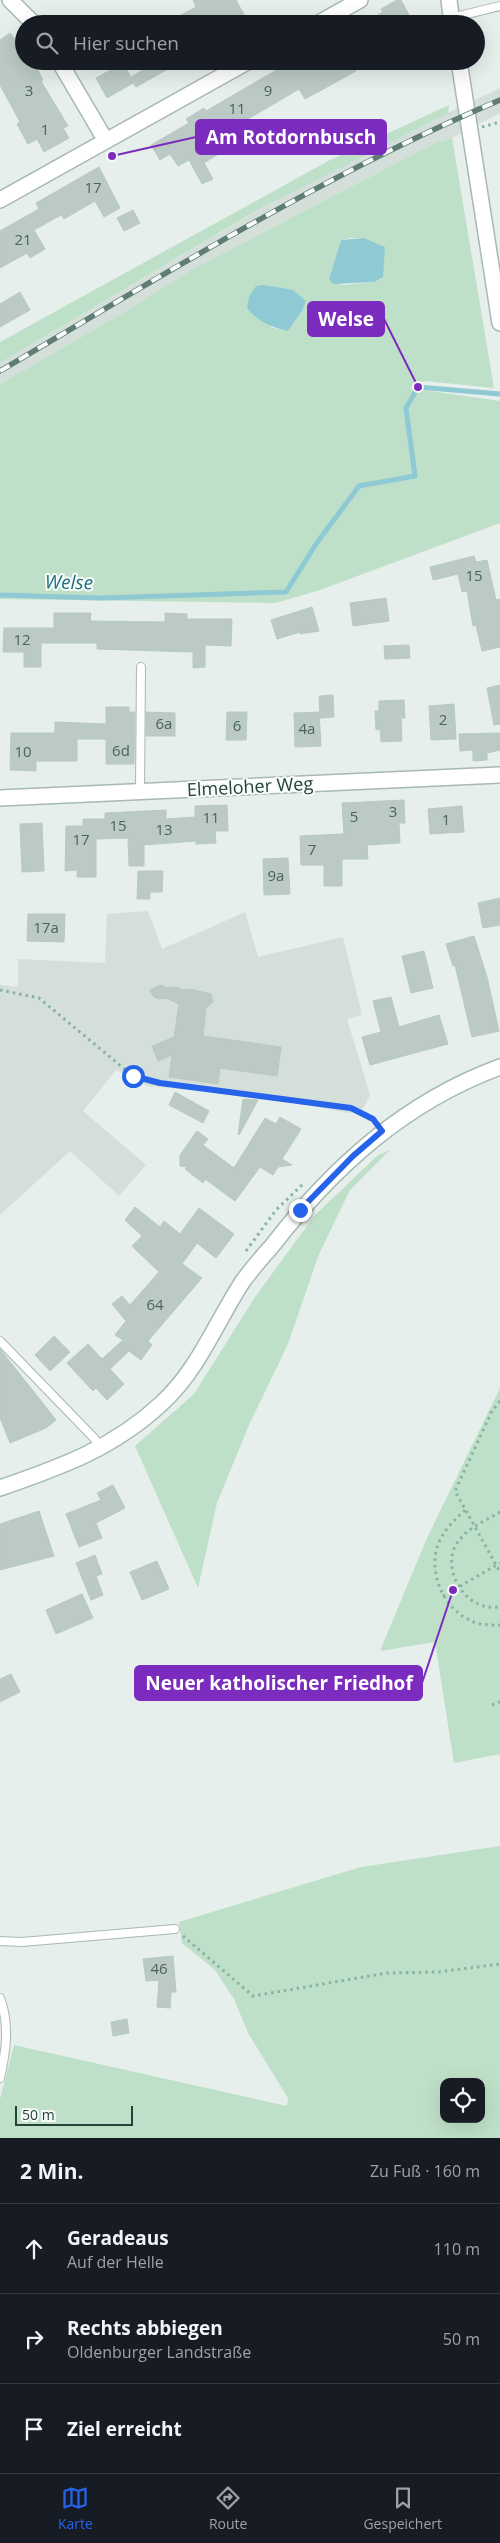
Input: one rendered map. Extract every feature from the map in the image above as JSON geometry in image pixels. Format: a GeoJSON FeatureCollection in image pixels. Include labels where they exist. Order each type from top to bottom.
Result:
{"type":"FeatureCollection","features":[{"type":"Feature","properties":{"kind":"street"},"geometry":{"type":"LineString","coordinates":[[10,0],[25,15]]}},
{"type":"Feature","properties":{"kind":"street"},"geometry":{"type":"LineString","coordinates":[[333,15],[360,0]]}},
{"type":"Feature","properties":{"kind":"street"},"geometry":{"type":"LineString","coordinates":[[448,0],[451,15]]}},
{"type":"Feature","properties":{"kind":"street"},"geometry":{"type":"LineString","coordinates":[[64,70],[106,141]]}},
{"type":"Feature","properties":{"kind":"street"},"geometry":{"type":"LineString","coordinates":[[0,200],[233,70]]}},
{"type":"Feature","properties":{"kind":"street"},"geometry":{"type":"LineString","coordinates":[[460,70],[500,323]]}},
{"type":"Feature","properties":{"kind":"street","name":"Elmeloher Weg"},"geometry":{"type":"LineString","coordinates":[[0,798],[500,775]]}},
{"type":"Feature","properties":{"kind":"street"},"geometry":{"type":"LineString","coordinates":[[0,1488],[50,1471],[101,1449],[131,1429],[163,1402],[189,1372],[244,1279],[300,1210],[353,1156],[382,1131],[432,1097],[470,1078],[500,1067]]}},
{"type":"Feature","properties":{"kind":"lane"},"geometry":{"type":"LineString","coordinates":[[471,15],[500,6]]}},
{"type":"Feature","properties":{"kind":"lane"},"geometry":{"type":"LineString","coordinates":[[140,792],[141,667]]}},
{"type":"Feature","properties":{"kind":"lane"},"geometry":{"type":"LineString","coordinates":[[0,1341],[94,1438],[101,1449]]}},
{"type":"Feature","properties":{"kind":"lane"},"geometry":{"type":"LineString","coordinates":[[0,1941],[22,1942],[176,1929]]}},
{"type":"Feature","properties":{"kind":"lane"},"geometry":{"type":"LineString","coordinates":[[0,1998],[3,2006],[7,2049],[0,2078]]}},
{"type":"Feature","properties":{"kind":"path"},"geometry":{"type":"LineString","coordinates":[[0,990],[39,998],[133,1076],[160,1083],[351,1108],[373,1119],[382,1131]]}},
{"type":"Feature","properties":{"kind":"path"},"geometry":{"type":"LineString","coordinates":[[500,1401],[492,1410],[455,1491],[474,1527],[498,1565],[500,1572]]}},
{"type":"Feature","properties":{"kind":"path"},"geometry":{"type":"LineString","coordinates":[[465,1510],[448,1527],[436,1550],[435,1574],[443,1596],[458,1614],[480,1624],[500,1625]]}},
{"type":"Feature","properties":{"kind":"path"},"geometry":{"type":"LineString","coordinates":[[500,1512],[474,1527],[460,1538],[451,1552],[452,1570],[458,1587],[470,1599],[484,1606],[500,1607]]}},
{"type":"Feature","properties":{"kind":"path"},"geometry":{"type":"LineString","coordinates":[[443,1596],[498,1565]]}},
{"type":"Feature","properties":{"kind":"path"},"geometry":{"type":"LineString","coordinates":[[492,1705],[500,1702]]}},
{"type":"Feature","properties":{"kind":"path"},"geometry":{"type":"LineString","coordinates":[[176,1929],[253,1996],[387,1973],[438,1972],[500,1964]]}},
{"type":"Feature","properties":{"kind":"shaded area"},"geometry":{"type":"Polygon","coordinates":[[[500,88],[500,113],[452,138],[435,143],[191,270],[128,310],[0,384],[0,363],[257,211],[409,131],[500,88]]]}},
{"type":"Feature","properties":{"kind":"shaded area"},"geometry":{"type":"Polygon","coordinates":[[[148,911],[162,949],[245,912],[258,957],[343,937],[362,1015],[347,1019],[370,1095],[363,1109],[349,1113],[263,1097],[148,1086],[116,1070],[83,1111],[146,1165],[119,1196],[70,1151],[0,1215],[0,985],[18,987],[18,959],[105,963],[107,914],[148,911]]]}},
{"type":"Feature","properties":{"kind":"green space"},"geometry":{"type":"Polygon","coordinates":[[[449,105],[448,113],[256,211],[0,363],[0,342],[330,160],[449,105]]]}},
{"type":"Feature","properties":{"kind":"green space"},"geometry":{"type":"Polygon","coordinates":[[[452,138],[494,388],[425,381],[409,388],[500,401],[500,523],[320,590],[276,603],[0,599],[0,384],[128,310],[191,270],[435,143],[452,138]],[[364,238],[341,240],[329,279],[343,285],[374,282],[385,247],[364,238]],[[306,301],[270,327],[288,331],[302,311],[306,301]]]}},
{"type":"Feature","properties":{"kind":"green space"},"geometry":{"type":"Polygon","coordinates":[[[390,1150],[350,1190],[319,1254],[288,1344],[249,1425],[217,1503],[198,1588],[135,1446],[194,1394],[255,1297],[315,1215],[378,1155],[390,1150]]]}},
{"type":"Feature","properties":{"kind":"green space"},"geometry":{"type":"Polygon","coordinates":[[[500,1388],[500,1754],[454,1763],[435,1642],[380,1651],[427,1538],[500,1388]]]}},
{"type":"Feature","properties":{"kind":"green space"},"geometry":{"type":"Polygon","coordinates":[[[500,1846],[500,2138],[0,2138],[0,2099],[14,2045],[287,2106],[288,2098],[248,2033],[234,1999],[215,1970],[182,1943],[179,1922],[361,1867],[500,1846]]]}},
{"type":"Feature","properties":{"kind":"water"},"geometry":{"type":"Polygon","coordinates":[[[364,238],[385,247],[383,277],[374,282],[333,284],[329,279],[341,240],[364,238]]]}},
{"type":"Feature","properties":{"kind":"water"},"geometry":{"type":"Polygon","coordinates":[[[264,285],[293,290],[306,301],[302,311],[288,331],[265,323],[247,308],[249,297],[256,286],[264,285]]]}},
{"type":"Feature","properties":{"kind":"building"},"geometry":{"type":"Polygon","coordinates":[[[193,0],[236,0],[244,15],[181,15],[196,7],[193,0]]]}},
{"type":"Feature","properties":{"kind":"building"},"geometry":{"type":"Polygon","coordinates":[[[397,0],[401,0],[409,15],[378,15],[383,12],[381,9],[397,0]]]}},
{"type":"Feature","properties":{"kind":"building"},"geometry":{"type":"Polygon","coordinates":[[[10,33],[15,39],[15,70],[38,70],[43,80],[41,81],[68,126],[63,128],[69,138],[44,152],[37,139],[28,144],[17,124],[20,122],[0,85],[0,40],[10,33]]]}},
{"type":"Feature","properties":{"kind":"building"},"geometry":{"type":"Polygon","coordinates":[[[110,70],[127,70],[131,77],[143,70],[166,70],[136,87],[133,83],[107,98],[96,78],[110,70]]]}},
{"type":"Feature","properties":{"kind":"building"},"geometry":{"type":"Polygon","coordinates":[[[276,70],[356,71],[305,99],[299,89],[226,132],[233,145],[204,163],[213,179],[202,184],[189,160],[178,166],[170,154],[160,160],[151,145],[189,123],[186,119],[204,108],[206,111],[276,70]]]}},
{"type":"Feature","properties":{"kind":"building"},"geometry":{"type":"Polygon","coordinates":[[[99,167],[120,208],[104,217],[95,201],[64,219],[61,215],[34,230],[45,249],[30,258],[27,253],[0,268],[0,231],[39,209],[36,203],[99,167]]]}},
{"type":"Feature","properties":{"kind":"building"},"geometry":{"type":"Polygon","coordinates":[[[133,210],[140,223],[124,231],[117,218],[133,210]]]}},
{"type":"Feature","properties":{"kind":"building"},"geometry":{"type":"Polygon","coordinates":[[[20,292],[30,310],[0,327],[0,304],[20,292]]]}},
{"type":"Feature","properties":{"kind":"building"},"geometry":{"type":"Polygon","coordinates":[[[474,556],[476,562],[487,560],[496,600],[500,599],[500,647],[482,651],[476,625],[473,626],[467,591],[462,592],[458,574],[433,580],[430,567],[474,556]]]}},
{"type":"Feature","properties":{"kind":"building"},"geometry":{"type":"Polygon","coordinates":[[[386,598],[389,621],[353,626],[350,603],[386,598]]]}},
{"type":"Feature","properties":{"kind":"building"},"geometry":{"type":"Polygon","coordinates":[[[312,607],[319,631],[300,634],[300,632],[277,639],[271,620],[312,607]]]}},
{"type":"Feature","properties":{"kind":"building"},"geometry":{"type":"Polygon","coordinates":[[[54,613],[91,613],[90,621],[165,622],[165,613],[187,614],[187,619],[232,619],[231,646],[205,645],[205,667],[193,668],[193,652],[97,649],[97,643],[41,643],[41,667],[24,667],[24,652],[3,652],[4,628],[54,628],[54,613]]]}},
{"type":"Feature","properties":{"kind":"building"},"geometry":{"type":"Polygon","coordinates":[[[409,645],[410,658],[385,659],[384,646],[409,645]]]}},
{"type":"Feature","properties":{"kind":"building"},"geometry":{"type":"Polygon","coordinates":[[[500,685],[500,724],[494,725],[487,688],[500,685]]]}},
{"type":"Feature","properties":{"kind":"building"},"geometry":{"type":"Polygon","coordinates":[[[333,695],[334,717],[320,718],[319,696],[333,695]]]}},
{"type":"Feature","properties":{"kind":"building"},"geometry":{"type":"Polygon","coordinates":[[[404,700],[405,718],[401,718],[402,741],[381,742],[380,729],[376,730],[375,711],[379,711],[379,701],[404,700]]]}},
{"type":"Feature","properties":{"kind":"building"},"geometry":{"type":"Polygon","coordinates":[[[454,704],[456,739],[431,740],[429,706],[454,704]]]}},
{"type":"Feature","properties":{"kind":"building"},"geometry":{"type":"Polygon","coordinates":[[[106,707],[129,707],[129,712],[135,712],[134,764],[106,764],[106,739],[77,739],[77,761],[36,761],[36,771],[10,770],[11,733],[55,733],[55,722],[106,724],[106,707]]]}},
{"type":"Feature","properties":{"kind":"building"},"geometry":{"type":"Polygon","coordinates":[[[146,712],[175,713],[175,736],[146,736],[146,712]]]}},
{"type":"Feature","properties":{"kind":"building"},"geometry":{"type":"Polygon","coordinates":[[[227,712],[247,712],[246,740],[226,740],[227,712]]]}},
{"type":"Feature","properties":{"kind":"building"},"geometry":{"type":"Polygon","coordinates":[[[319,712],[321,746],[295,747],[294,713],[319,712]]]}},
{"type":"Feature","properties":{"kind":"building"},"geometry":{"type":"Polygon","coordinates":[[[500,733],[500,750],[487,753],[487,760],[473,761],[473,750],[460,751],[459,734],[500,733]]]}},
{"type":"Feature","properties":{"kind":"building"},"geometry":{"type":"Polygon","coordinates":[[[404,800],[405,823],[399,823],[400,843],[367,845],[368,859],[342,859],[342,886],[324,886],[324,865],[301,865],[300,836],[344,834],[342,803],[404,800]]]}},
{"type":"Feature","properties":{"kind":"building"},"geometry":{"type":"Polygon","coordinates":[[[227,805],[228,831],[215,831],[216,843],[196,844],[196,841],[144,845],[144,866],[129,866],[128,838],[96,839],[96,877],[77,877],[77,870],[65,871],[66,826],[83,826],[83,819],[105,819],[105,813],[166,810],[166,819],[195,817],[195,806],[227,805]]]}},
{"type":"Feature","properties":{"kind":"building"},"geometry":{"type":"Polygon","coordinates":[[[462,806],[464,832],[430,834],[428,809],[462,806]]]}},
{"type":"Feature","properties":{"kind":"building"},"geometry":{"type":"Polygon","coordinates":[[[42,823],[44,871],[22,872],[20,824],[42,823]]]}},
{"type":"Feature","properties":{"kind":"building"},"geometry":{"type":"Polygon","coordinates":[[[288,858],[290,894],[264,895],[263,859],[288,858]]]}},
{"type":"Feature","properties":{"kind":"building"},"geometry":{"type":"Polygon","coordinates":[[[138,871],[163,871],[162,892],[150,892],[150,899],[137,899],[138,871]]]}},
{"type":"Feature","properties":{"kind":"building"},"geometry":{"type":"Polygon","coordinates":[[[500,898],[500,925],[483,928],[478,903],[500,898]]]}},
{"type":"Feature","properties":{"kind":"building"},"geometry":{"type":"Polygon","coordinates":[[[28,914],[65,914],[64,942],[27,941],[28,914]]]}},
{"type":"Feature","properties":{"kind":"building"},"geometry":{"type":"Polygon","coordinates":[[[474,936],[487,977],[499,1031],[472,1037],[455,965],[453,966],[446,944],[474,936]]]}},
{"type":"Feature","properties":{"kind":"building"},"geometry":{"type":"Polygon","coordinates":[[[424,951],[433,988],[411,993],[402,956],[424,951]]]}},
{"type":"Feature","properties":{"kind":"building"},"geometry":{"type":"Polygon","coordinates":[[[160,985],[167,988],[191,989],[211,994],[213,1002],[206,1008],[203,1036],[281,1047],[277,1076],[220,1068],[218,1084],[169,1077],[172,1055],[158,1061],[152,1046],[174,1037],[179,1004],[166,998],[159,999],[154,997],[150,990],[160,985]]]}},
{"type":"Feature","properties":{"kind":"building"},"geometry":{"type":"Polygon","coordinates":[[[391,997],[399,1027],[439,1015],[448,1044],[370,1065],[362,1037],[381,1032],[373,1001],[391,997]]]}},
{"type":"Feature","properties":{"kind":"building"},"geometry":{"type":"Polygon","coordinates":[[[175,1092],[209,1111],[203,1123],[169,1105],[175,1092]]]}},
{"type":"Feature","properties":{"kind":"building"},"geometry":{"type":"Polygon","coordinates":[[[243,1099],[258,1100],[239,1135],[238,1134],[243,1099]]]}},
{"type":"Feature","properties":{"kind":"building"},"geometry":{"type":"Polygon","coordinates":[[[280,1117],[301,1129],[282,1159],[292,1165],[278,1167],[273,1175],[260,1167],[235,1201],[205,1179],[203,1183],[185,1169],[187,1167],[180,1166],[180,1155],[197,1131],[208,1139],[203,1145],[234,1168],[265,1118],[276,1124],[280,1117]]]}},
{"type":"Feature","properties":{"kind":"building"},"geometry":{"type":"Polygon","coordinates":[[[135,1207],[160,1227],[164,1221],[180,1234],[199,1208],[234,1234],[216,1258],[197,1243],[182,1264],[202,1278],[148,1341],[152,1345],[141,1360],[129,1351],[110,1369],[124,1384],[107,1400],[96,1388],[93,1391],[67,1363],[88,1344],[102,1359],[123,1340],[115,1335],[126,1321],[112,1304],[122,1296],[130,1305],[159,1272],[132,1246],[142,1236],[125,1220],[135,1207]]]}},
{"type":"Feature","properties":{"kind":"building"},"geometry":{"type":"Polygon","coordinates":[[[54,1336],[70,1352],[50,1371],[35,1355],[54,1336]]]}},
{"type":"Feature","properties":{"kind":"building"},"geometry":{"type":"Polygon","coordinates":[[[0,1349],[56,1420],[46,1428],[10,1443],[0,1418],[0,1349]]]}},
{"type":"Feature","properties":{"kind":"building"},"geometry":{"type":"Polygon","coordinates":[[[113,1485],[125,1508],[96,1523],[102,1538],[79,1547],[66,1514],[101,1500],[97,1493],[113,1485]]]}},
{"type":"Feature","properties":{"kind":"building"},"geometry":{"type":"Polygon","coordinates":[[[39,1511],[54,1556],[0,1570],[0,1524],[39,1511]]]}},
{"type":"Feature","properties":{"kind":"building"},"geometry":{"type":"Polygon","coordinates":[[[95,1555],[102,1574],[96,1576],[103,1595],[91,1600],[76,1563],[95,1555]]]}},
{"type":"Feature","properties":{"kind":"building"},"geometry":{"type":"Polygon","coordinates":[[[157,1561],[169,1589],[142,1600],[130,1572],[157,1561]]]}},
{"type":"Feature","properties":{"kind":"building"},"geometry":{"type":"Polygon","coordinates":[[[82,1594],[93,1618],[56,1634],[46,1610],[82,1594]]]}},
{"type":"Feature","properties":{"kind":"building"},"geometry":{"type":"Polygon","coordinates":[[[11,1674],[20,1692],[0,1702],[0,1679],[11,1674]]]}},
{"type":"Feature","properties":{"kind":"building"},"geometry":{"type":"Polygon","coordinates":[[[173,1956],[176,1992],[171,1992],[170,2008],[157,2007],[159,1980],[146,1981],[143,1959],[173,1956]]]}},
{"type":"Feature","properties":{"kind":"building"},"geometry":{"type":"Polygon","coordinates":[[[127,2019],[129,2033],[113,2036],[111,2022],[127,2019]]]}},
{"type":"Feature","properties":{"kind":"waterway","name":"Welse"},"geometry":{"type":"LineString","coordinates":[[0,595],[100,598],[286,592],[316,544],[359,486],[415,476],[406,408],[418,387],[500,394]]}},
{"type":"Feature","properties":{"kind":"railway"},"geometry":{"type":"LineString","coordinates":[[0,371],[246,227],[308,193],[371,160],[500,100]]}},
{"type":"Feature","properties":{"kind":"place","name":"Am Rotdornbusch"},"geometry":{"type":"Point","coordinates":[112,156]}},
{"type":"Feature","properties":{"kind":"place","name":"Welse"},"geometry":{"type":"Point","coordinates":[418,387]}},
{"type":"Feature","properties":{"kind":"place","name":"Neuer katholischer Friedhof"},"geometry":{"type":"Point","coordinates":[453,1590]}},
{"type":"Feature","properties":{"kind":"route"},"geometry":{"type":"LineString","coordinates":[[133,1076],[160,1083],[351,1108],[373,1119],[382,1131],[353,1156],[300,1210]]}}]}
